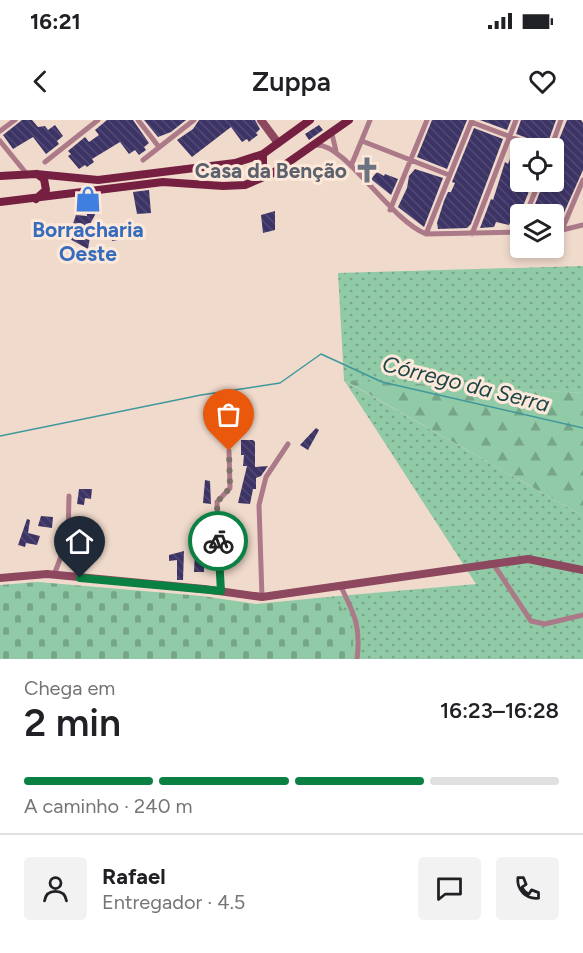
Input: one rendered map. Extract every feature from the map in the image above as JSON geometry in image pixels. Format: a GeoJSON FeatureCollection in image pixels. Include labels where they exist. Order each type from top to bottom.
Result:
{"type":"FeatureCollection","features":[{"type":"Feature","properties":{"kind":"main road"},"geometry":{"type":"LineString","coordinates":[[2,174],[26,173],[90,180],[246,161],[263,154],[310,120]]}},
{"type":"Feature","properties":{"kind":"main road"},"geometry":{"type":"LineString","coordinates":[[0,202],[167,182],[236,187],[254,183],[316,145],[349,120]]}},
{"type":"Feature","properties":{"kind":"main road"},"geometry":{"type":"LineString","coordinates":[[263,154],[263,168],[273,173]]}},
{"type":"Feature","properties":{"kind":"main road"},"geometry":{"type":"LineString","coordinates":[[167,182],[176,171]]}},
{"type":"Feature","properties":{"kind":"main road"},"geometry":{"type":"LineString","coordinates":[[36,174],[44,179],[46,187],[45,192],[36,199]]}},
{"type":"Feature","properties":{"kind":"main road"},"geometry":{"type":"LineString","coordinates":[[112,188],[122,177]]}},
{"type":"Feature","properties":{"kind":"street"},"geometry":{"type":"LineString","coordinates":[[0,131],[15,120]]}},
{"type":"Feature","properties":{"kind":"street"},"geometry":{"type":"LineString","coordinates":[[45,162],[98,120]]}},
{"type":"Feature","properties":{"kind":"street"},"geometry":{"type":"LineString","coordinates":[[138,120],[159,147]]}},
{"type":"Feature","properties":{"kind":"street"},"geometry":{"type":"LineString","coordinates":[[143,160],[194,120]]}},
{"type":"Feature","properties":{"kind":"street"},"geometry":{"type":"LineString","coordinates":[[261,120],[278,143]]}},
{"type":"Feature","properties":{"kind":"street"},"geometry":{"type":"LineString","coordinates":[[351,166],[370,120]]}},
{"type":"Feature","properties":{"kind":"street"},"geometry":{"type":"LineString","coordinates":[[390,210],[427,120]]}},
{"type":"Feature","properties":{"kind":"street"},"geometry":{"type":"LineString","coordinates":[[472,234],[516,120]]}},
{"type":"Feature","properties":{"kind":"street"},"geometry":{"type":"LineString","coordinates":[[555,138],[561,120]]}},
{"type":"Feature","properties":{"kind":"street"},"geometry":{"type":"LineString","coordinates":[[426,234],[472,121],[510,137]]}},
{"type":"Feature","properties":{"kind":"street"},"geometry":{"type":"LineString","coordinates":[[332,134],[332,144],[337,153]]}},
{"type":"Feature","properties":{"kind":"street"},"geometry":{"type":"LineString","coordinates":[[0,141],[26,173]]}},
{"type":"Feature","properties":{"kind":"street"},"geometry":{"type":"LineString","coordinates":[[362,141],[449,175]]}},
{"type":"Feature","properties":{"kind":"street"},"geometry":{"type":"LineString","coordinates":[[316,145],[326,145],[337,153],[390,210],[413,230],[426,234],[510,232]]}},
{"type":"Feature","properties":{"kind":"street"},"geometry":{"type":"LineString","coordinates":[[564,225],[583,180]]}},
{"type":"Feature","properties":{"kind":"street"},"geometry":{"type":"LineString","coordinates":[[564,231],[583,225]]}},
{"type":"Feature","properties":{"kind":"street"},"geometry":{"type":"LineString","coordinates":[[262,597],[259,505],[266,477],[288,444]]}},
{"type":"Feature","properties":{"kind":"street"},"geometry":{"type":"LineString","coordinates":[[221,591],[217,502],[230,488],[229,451]]}},
{"type":"Feature","properties":{"kind":"street"},"geometry":{"type":"LineString","coordinates":[[54,575],[68,538],[69,496]]}},
{"type":"Feature","properties":{"kind":"street"},"geometry":{"type":"LineString","coordinates":[[0,578],[54,575],[262,597],[528,559],[583,570]]}},
{"type":"Feature","properties":{"kind":"street"},"geometry":{"type":"LineString","coordinates":[[494,565],[531,621],[545,624],[583,615]]}},
{"type":"Feature","properties":{"kind":"street"},"geometry":{"type":"LineString","coordinates":[[341,587],[356,618],[359,639],[357,659]]}},
{"type":"Feature","properties":{"kind":"green space"},"geometry":{"type":"Polygon","coordinates":[[[583,266],[583,393],[345,381],[583,516],[583,659],[353,659],[353,639],[327,597],[476,584],[344,380],[338,273],[583,266]]]}},
{"type":"Feature","properties":{"kind":"green space"},"geometry":{"type":"Polygon","coordinates":[[[344,380],[583,393],[583,516],[344,380]]]}},
{"type":"Feature","properties":{"kind":"green space"},"geometry":{"type":"Polygon","coordinates":[[[38,582],[202,596],[256,604],[327,597],[340,606],[349,619],[353,639],[353,659],[0,659],[0,585],[38,582]]]}},
{"type":"Feature","properties":{"kind":"building"},"geometry":{"type":"Polygon","coordinates":[[[22,120],[32,120],[38,127],[45,126],[48,130],[55,125],[63,136],[57,141],[59,144],[46,154],[33,137],[13,149],[3,135],[22,120]]]}},
{"type":"Feature","properties":{"kind":"building"},"geometry":{"type":"Polygon","coordinates":[[[107,120],[133,120],[149,143],[144,147],[146,150],[139,155],[135,150],[129,154],[120,142],[92,159],[94,162],[87,167],[85,165],[79,169],[68,156],[71,154],[68,151],[85,137],[89,142],[99,135],[95,130],[107,120]]]}},
{"type":"Feature","properties":{"kind":"building"},"geometry":{"type":"Polygon","coordinates":[[[144,120],[186,120],[171,132],[158,137],[144,120]]]}},
{"type":"Feature","properties":{"kind":"building"},"geometry":{"type":"Polygon","coordinates":[[[199,120],[255,120],[260,129],[256,133],[258,135],[249,142],[247,139],[242,142],[231,127],[192,157],[177,140],[193,129],[199,120]]]}},
{"type":"Feature","properties":{"kind":"building"},"geometry":{"type":"Polygon","coordinates":[[[432,120],[467,120],[447,169],[417,157],[432,120]]]}},
{"type":"Feature","properties":{"kind":"building"},"geometry":{"type":"Polygon","coordinates":[[[480,120],[511,120],[507,130],[480,120]]]}},
{"type":"Feature","properties":{"kind":"building"},"geometry":{"type":"Polygon","coordinates":[[[521,120],[556,120],[550,138],[527,138],[516,134],[521,120]]]}},
{"type":"Feature","properties":{"kind":"building"},"geometry":{"type":"Polygon","coordinates":[[[567,120],[581,120],[583,123],[583,170],[564,213],[564,204],[535,204],[540,192],[564,192],[564,138],[560,138],[567,120]]]}},
{"type":"Feature","properties":{"kind":"building"},"geometry":{"type":"Polygon","coordinates":[[[319,125],[323,130],[309,140],[305,134],[319,125]]]}},
{"type":"Feature","properties":{"kind":"building"},"geometry":{"type":"Polygon","coordinates":[[[474,128],[503,139],[471,224],[467,228],[438,229],[437,223],[444,201],[455,183],[452,182],[474,128]]]}},
{"type":"Feature","properties":{"kind":"building"},"geometry":{"type":"Polygon","coordinates":[[[510,159],[510,192],[528,192],[524,204],[510,204],[509,225],[496,222],[494,227],[480,228],[491,199],[493,200],[505,162],[508,164],[510,159]]]}},
{"type":"Feature","properties":{"kind":"building"},"geometry":{"type":"Polygon","coordinates":[[[415,169],[443,178],[424,227],[398,207],[407,188],[409,176],[415,169]]]}},
{"type":"Feature","properties":{"kind":"building"},"geometry":{"type":"Polygon","coordinates":[[[377,172],[398,179],[391,195],[371,179],[377,172]]]}},
{"type":"Feature","properties":{"kind":"building"},"geometry":{"type":"Polygon","coordinates":[[[149,190],[151,213],[137,214],[133,192],[149,190]]]}},
{"type":"Feature","properties":{"kind":"building"},"geometry":{"type":"Polygon","coordinates":[[[96,197],[95,215],[84,235],[90,237],[88,249],[68,238],[76,215],[87,216],[85,199],[96,197]]]}},
{"type":"Feature","properties":{"kind":"building"},"geometry":{"type":"Polygon","coordinates":[[[275,211],[275,230],[263,233],[261,215],[275,211]]]}},
{"type":"Feature","properties":{"kind":"building"},"geometry":{"type":"Polygon","coordinates":[[[126,227],[128,238],[112,241],[110,229],[126,227]]]}},
{"type":"Feature","properties":{"kind":"building"},"geometry":{"type":"Polygon","coordinates":[[[232,427],[233,444],[226,445],[226,428],[232,427]]]}},
{"type":"Feature","properties":{"kind":"building"},"geometry":{"type":"Polygon","coordinates":[[[316,428],[319,430],[308,450],[300,445],[316,428]]]}},
{"type":"Feature","properties":{"kind":"building"},"geometry":{"type":"Polygon","coordinates":[[[241,440],[255,442],[255,467],[268,466],[261,476],[256,478],[256,489],[253,489],[250,504],[238,503],[247,466],[243,466],[244,455],[241,455],[241,440]]]}},
{"type":"Feature","properties":{"kind":"building"},"geometry":{"type":"Polygon","coordinates":[[[205,480],[210,481],[211,504],[203,503],[205,480]]]}},
{"type":"Feature","properties":{"kind":"building"},"geometry":{"type":"Polygon","coordinates":[[[79,489],[92,489],[91,499],[85,498],[84,505],[77,504],[79,489]]]}},
{"type":"Feature","properties":{"kind":"building"},"geometry":{"type":"Polygon","coordinates":[[[41,516],[53,517],[52,528],[38,526],[41,516]]]}},
{"type":"Feature","properties":{"kind":"building"},"geometry":{"type":"Polygon","coordinates":[[[27,519],[30,520],[28,533],[40,536],[37,545],[26,543],[25,547],[18,545],[27,519]]]}},
{"type":"Feature","properties":{"kind":"building"},"geometry":{"type":"Polygon","coordinates":[[[196,535],[204,538],[204,547],[213,546],[215,564],[204,565],[204,572],[194,572],[195,551],[191,551],[190,539],[196,538],[196,535]]]}},
{"type":"Feature","properties":{"kind":"building"},"geometry":{"type":"Polygon","coordinates":[[[184,551],[183,580],[177,580],[177,560],[169,561],[169,555],[184,551]]]}},
{"type":"Feature","properties":{"kind":"waterway","name":"Córrego da Serra"},"geometry":{"type":"LineString","coordinates":[[0,436],[201,395],[280,383],[321,354],[382,382],[583,428]]}},
{"type":"Feature","properties":{"kind":"way so far"},"geometry":{"type":"LineString","coordinates":[[218,541],[217,502],[219,497],[228,493],[230,488],[229,451]]}},
{"type":"Feature","properties":{"kind":"place","name":"Casa da Benção"},"geometry":{"type":"Point","coordinates":[367,170]}},
{"type":"Feature","properties":{"kind":"place","name":"Borracharia Oeste"},"geometry":{"type":"Point","coordinates":[88,199]}},
{"type":"Feature","properties":{"kind":"route"},"geometry":{"type":"LineString","coordinates":[[80,578],[221,591],[218,541]]}}]}
